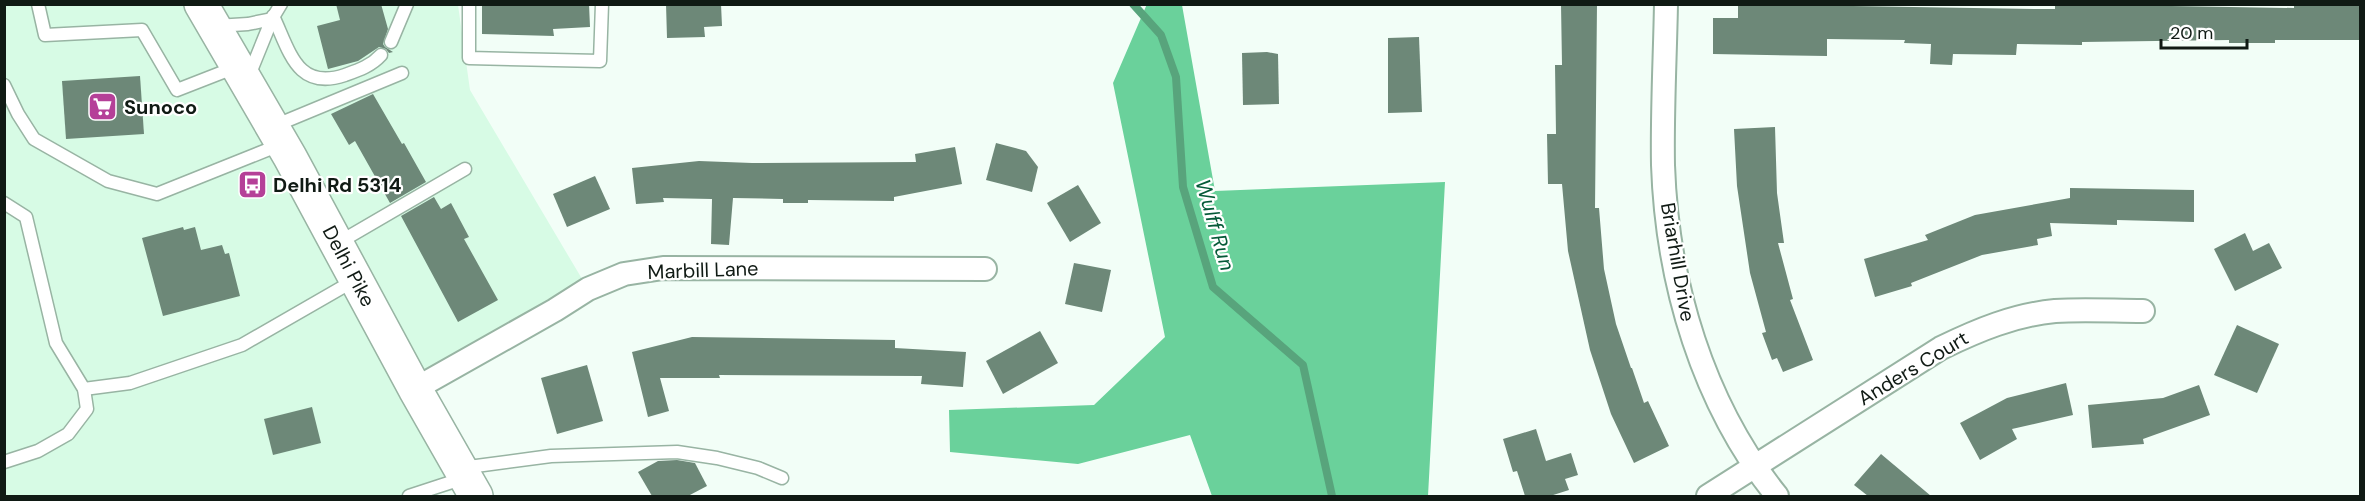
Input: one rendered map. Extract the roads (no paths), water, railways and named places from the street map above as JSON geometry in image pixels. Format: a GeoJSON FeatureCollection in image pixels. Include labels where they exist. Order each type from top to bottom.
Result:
{"type":"FeatureCollection","features":[{"type":"Feature","properties":{"kind":"street","name":"Briarhill Drive"},"geometry":{"type":"LineString","coordinates":[[1666,4],[1663,165],[1668,231],[1678,284],[1692,335],[1710,385],[1754,467],[1777,496]]}},
{"type":"Feature","properties":{"kind":"street","name":"Delhi Pike"},"geometry":{"type":"LineString","coordinates":[[207,15],[278,135],[467,481]]}},
{"type":"Feature","properties":{"kind":"street","name":"Marbill Lane"},"geometry":{"type":"LineString","coordinates":[[415,389],[588,289],[624,274],[663,267],[985,268]]}},
{"type":"Feature","properties":{"kind":"street","name":"Anders Court"},"geometry":{"type":"LineString","coordinates":[[1708,496],[1941,348],[1978,330],[2016,318],[2056,311],[2143,311]]}},
{"type":"Feature","properties":{"kind":"lane"},"geometry":{"type":"LineString","coordinates":[[38,4],[45,35],[142,30],[177,90],[242,74],[281,4]]}},
{"type":"Feature","properties":{"kind":"lane"},"geometry":{"type":"LineString","coordinates":[[391,42],[407,4]]}},
{"type":"Feature","properties":{"kind":"lane"},"geometry":{"type":"LineString","coordinates":[[469,4],[469,58],[600,61],[602,4]]}},
{"type":"Feature","properties":{"kind":"lane"},"geometry":{"type":"LineString","coordinates":[[207,15],[248,24],[273,18]]}},
{"type":"Feature","properties":{"kind":"lane"},"geometry":{"type":"LineString","coordinates":[[273,18],[305,74],[319,80],[334,78],[364,68],[381,55]]}},
{"type":"Feature","properties":{"kind":"lane"},"geometry":{"type":"LineString","coordinates":[[4,85],[18,114],[34,139],[108,181],[157,195],[402,73]]}},
{"type":"Feature","properties":{"kind":"lane"},"geometry":{"type":"LineString","coordinates":[[337,244],[465,169]]}},
{"type":"Feature","properties":{"kind":"lane"},"geometry":{"type":"LineString","coordinates":[[4,203],[26,217],[56,343],[84,390],[87,409],[68,434],[38,451],[4,462]]}},
{"type":"Feature","properties":{"kind":"lane"},"geometry":{"type":"LineString","coordinates":[[84,390],[130,383],[242,345],[356,279]]}},
{"type":"Feature","properties":{"kind":"lane"},"geometry":{"type":"LineString","coordinates":[[409,496],[552,456],[677,452],[717,458],[758,468],[782,478]]}},
{"type":"Feature","properties":{"kind":"waterway","name":"Wulff Run"},"geometry":{"type":"LineString","coordinates":[[1133,4],[1161,35],[1176,77],[1183,187],[1213,287],[1303,365],[1332,496]]}},
{"type":"Feature","properties":{"kind":"place","name":"Sunoco"},"geometry":{"type":"Point","coordinates":[103,107]}},
{"type":"Feature","properties":{"kind":"place","name":"Delhi Rd 5314"},"geometry":{"type":"Point","coordinates":[252,185]}}]}
